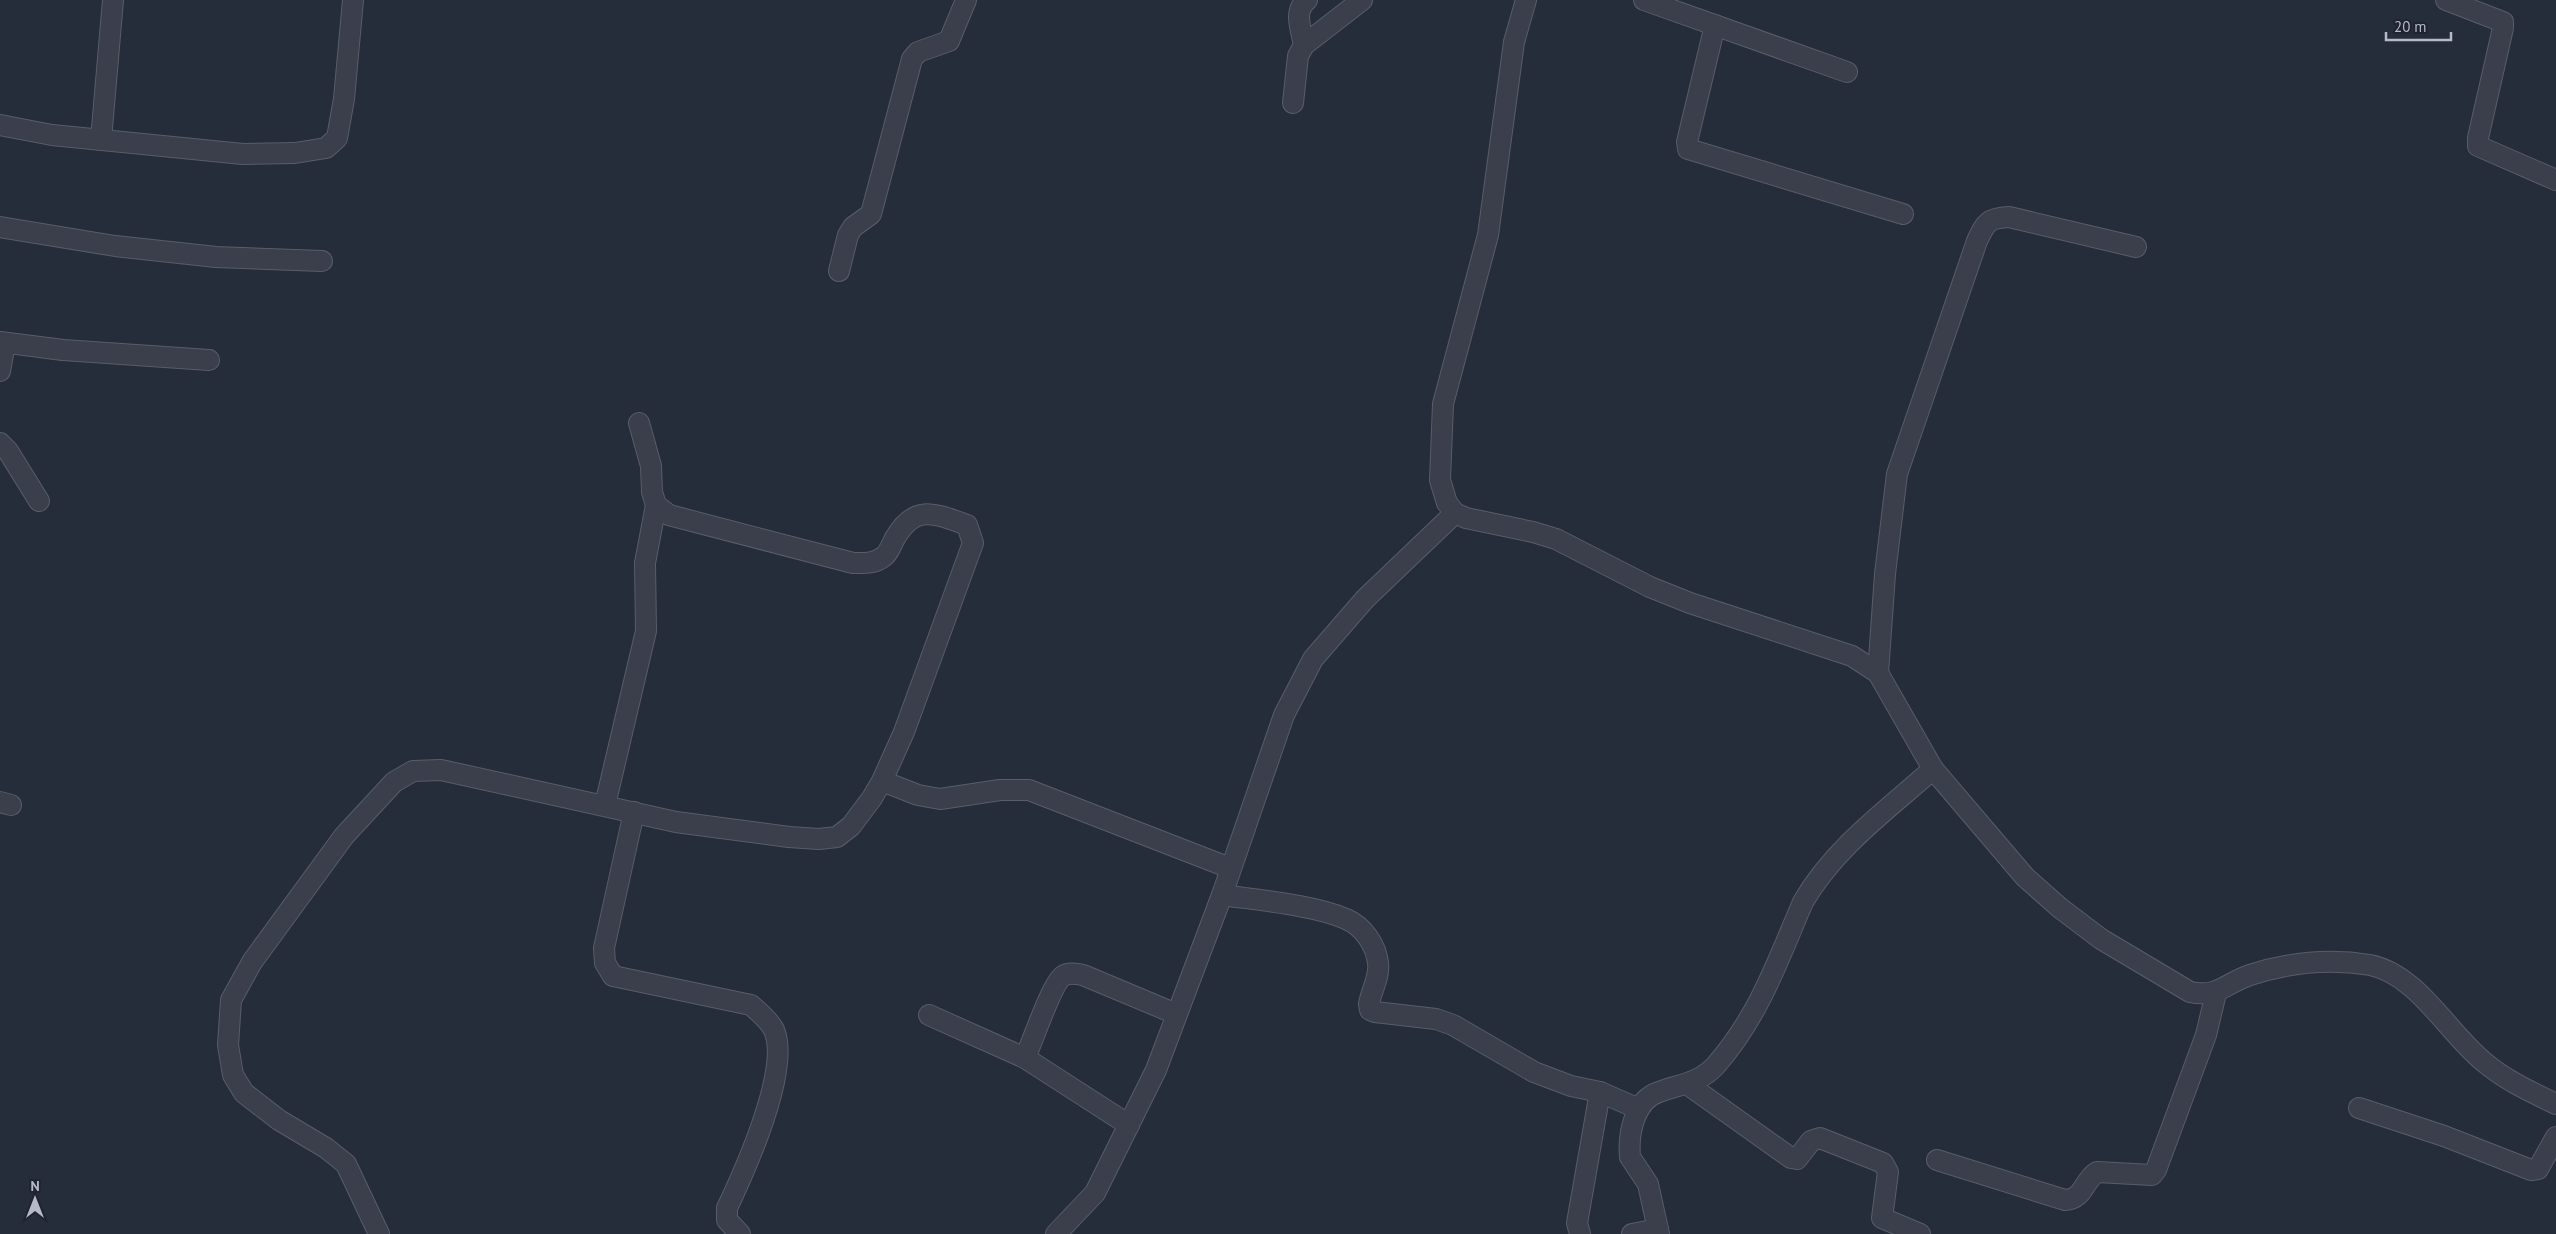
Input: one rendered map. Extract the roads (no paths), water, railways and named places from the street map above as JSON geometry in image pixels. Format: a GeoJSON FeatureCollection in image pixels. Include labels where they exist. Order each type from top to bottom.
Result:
{"type":"FeatureCollection","features":[{"type":"Feature","properties":{"kind":"street"},"geometry":{"type":"LineString","coordinates":[[101,140],[113,0]]}},
{"type":"Feature","properties":{"kind":"street"},"geometry":{"type":"LineString","coordinates":[[0,125],[52,135],[242,154],[304,152],[326,148],[337,138],[344,99],[353,0]]}},
{"type":"Feature","properties":{"kind":"street"},"geometry":{"type":"LineString","coordinates":[[839,271],[848,235],[853,227],[871,214],[912,58],[918,52],[949,41],[966,0]]}},
{"type":"Feature","properties":{"kind":"street"},"geometry":{"type":"LineString","coordinates":[[1304,44],[1298,15],[1302,4],[1307,0]]}},
{"type":"Feature","properties":{"kind":"street"},"geometry":{"type":"LineString","coordinates":[[1293,103],[1298,56],[1304,44],[1362,0]]}},
{"type":"Feature","properties":{"kind":"street"},"geometry":{"type":"LineString","coordinates":[[1526,0],[1514,42],[1488,235],[1443,404],[1440,480],[1447,503],[1455,513],[1466,518],[1533,532],[1556,539],[1650,587],[1690,603],[1852,656],[1878,674],[1932,770],[2025,877],[2060,908],[2101,939],[2190,992],[2203,995],[2216,993],[2248,976],[2289,964],[2311,961],[2368,965],[2385,969],[2414,989],[2484,1063],[2522,1088],[2556,1104]]}},
{"type":"Feature","properties":{"kind":"street"},"geometry":{"type":"LineString","coordinates":[[1644,0],[1847,72]]}},
{"type":"Feature","properties":{"kind":"street"},"geometry":{"type":"LineString","coordinates":[[2446,0],[2497,18],[2503,22],[2478,138],[2478,146],[2556,180]]}},
{"type":"Feature","properties":{"kind":"street"},"geometry":{"type":"LineString","coordinates":[[1715,25],[1687,142],[1688,149],[1903,214]]}},
{"type":"Feature","properties":{"kind":"street"},"geometry":{"type":"LineString","coordinates":[[1878,674],[1885,574],[1897,474],[1967,268],[1984,225],[1993,217],[2009,217],[2136,247]]}},
{"type":"Feature","properties":{"kind":"street"},"geometry":{"type":"LineString","coordinates":[[0,227],[115,246],[207,256],[322,261]]}},
{"type":"Feature","properties":{"kind":"street"},"geometry":{"type":"LineString","coordinates":[[0,371],[3,342],[62,350],[210,360]]}},
{"type":"Feature","properties":{"kind":"street"},"geometry":{"type":"LineString","coordinates":[[605,805],[646,632],[645,563],[656,505],[652,492],[651,466],[639,423]]}},
{"type":"Feature","properties":{"kind":"street"},"geometry":{"type":"LineString","coordinates":[[0,443],[8,451],[39,501]]}},
{"type":"Feature","properties":{"kind":"street"},"geometry":{"type":"LineString","coordinates":[[379,1234],[346,1164],[326,1148],[279,1120],[244,1093],[233,1075],[228,1045],[231,1000],[252,962],[344,836],[394,782],[413,771],[441,770],[676,822],[819,839],[837,837],[851,826],[882,781],[904,732],[973,543],[967,525],[928,514],[914,515],[904,523],[884,557],[870,563],[853,563],[669,515],[656,505]]}},
{"type":"Feature","properties":{"kind":"street"},"geometry":{"type":"LineString","coordinates":[[1056,1234],[1095,1193],[1156,1070],[1222,894],[1284,715],[1313,660],[1365,600],[1455,513]]}},
{"type":"Feature","properties":{"kind":"street"},"geometry":{"type":"LineString","coordinates":[[1632,1234],[1659,1231],[1648,1184],[1630,1156],[1634,1121],[1639,1110],[1656,1092],[1687,1084],[1705,1076],[1716,1066],[1755,1012],[1803,902],[1813,885],[1858,834],[1932,770]]}},
{"type":"Feature","properties":{"kind":"street"},"geometry":{"type":"LineString","coordinates":[[882,781],[918,795],[940,799],[1000,790],[1029,790],[1230,868]]}},
{"type":"Feature","properties":{"kind":"street"},"geometry":{"type":"LineString","coordinates":[[634,812],[604,948],[605,963],[613,976],[750,1005],[763,1015],[774,1031],[778,1058],[768,1107],[726,1208],[726,1220],[740,1234]]}},
{"type":"Feature","properties":{"kind":"street"},"geometry":{"type":"LineString","coordinates":[[1222,894],[1322,911],[1347,919],[1368,937],[1376,952],[1378,971],[1370,996],[1370,1010],[1382,1014],[1436,1019],[1453,1025],[1534,1072],[1570,1086],[1600,1092],[1639,1110]]}},
{"type":"Feature","properties":{"kind":"street"},"geometry":{"type":"LineString","coordinates":[[1025,1058],[1054,987],[1063,976],[1070,974],[1083,975],[1176,1014]]}},
{"type":"Feature","properties":{"kind":"street"},"geometry":{"type":"LineString","coordinates":[[1937,1160],[2065,1200],[2073,1199],[2080,1195],[2090,1176],[2096,1172],[2152,1175],[2156,1170],[2206,1035],[2216,993]]}},
{"type":"Feature","properties":{"kind":"street"},"geometry":{"type":"LineString","coordinates":[[929,1015],[1025,1058],[1066,1082],[1129,1125]]}},
{"type":"Feature","properties":{"kind":"street"},"geometry":{"type":"LineString","coordinates":[[1687,1084],[1791,1158],[1800,1157],[1811,1142],[1820,1138],[1884,1163],[1888,1172],[1882,1218],[1920,1234]]}},
{"type":"Feature","properties":{"kind":"street"},"geometry":{"type":"LineString","coordinates":[[1580,1234],[1576,1223],[1600,1092]]}},
{"type":"Feature","properties":{"kind":"street"},"geometry":{"type":"LineString","coordinates":[[2359,1108],[2453,1139],[2531,1170],[2538,1169],[2556,1137]]}}]}
